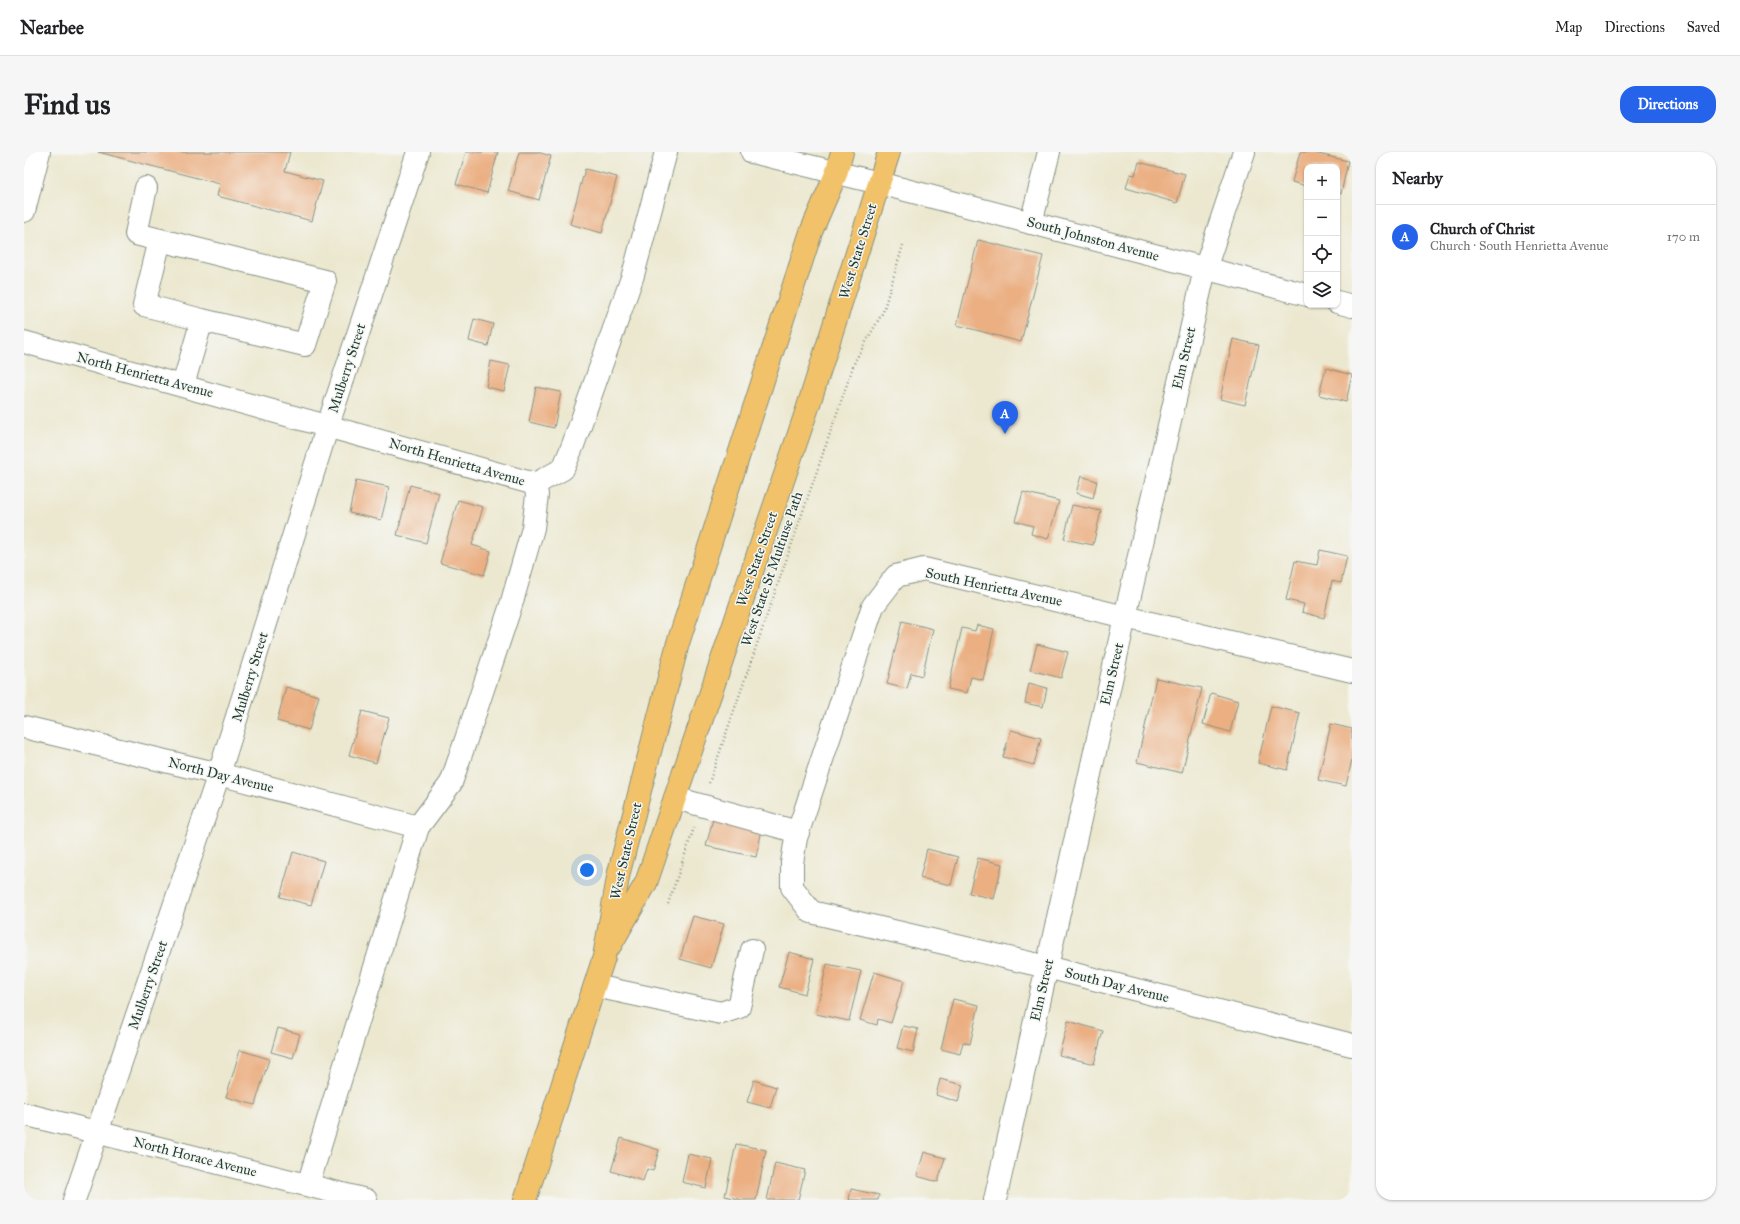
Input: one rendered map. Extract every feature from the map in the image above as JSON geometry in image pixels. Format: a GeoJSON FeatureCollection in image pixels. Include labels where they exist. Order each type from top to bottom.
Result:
{"type":"FeatureCollection","features":[{"type":"Feature","properties":{"kind":"main road","name":"West State Street"},"geometry":{"type":"LineString","coordinates":[[525,1200],[604,957],[619,872],[678,643],[811,232],[836,174],[842,152]]}},
{"type":"Feature","properties":{"kind":"main road","name":"West State Street"},"geometry":{"type":"LineString","coordinates":[[604,957],[646,883],[807,410],[888,152]]}},
{"type":"Feature","properties":{"kind":"street"},"geometry":{"type":"LineString","coordinates":[[24,211],[39,152]]}},
{"type":"Feature","properties":{"kind":"street","name":"Mulberry Street"},"geometry":{"type":"LineString","coordinates":[[74,1200],[219,774],[328,425],[418,152]]}},
{"type":"Feature","properties":{"kind":"street"},"geometry":{"type":"LineString","coordinates":[[535,484],[563,469],[573,446],[633,275],[666,152]]}},
{"type":"Feature","properties":{"kind":"street","name":"South Johnston Avenue"},"geometry":{"type":"LineString","coordinates":[[752,152],[836,174],[879,183],[1304,294]]}},
{"type":"Feature","properties":{"kind":"street"},"geometry":{"type":"LineString","coordinates":[[1031,223],[1049,152]]}},
{"type":"Feature","properties":{"kind":"street","name":"Elm Street"},"geometry":{"type":"LineString","coordinates":[[995,1200],[1125,616],[1205,269],[1244,152]]}},
{"type":"Feature","properties":{"kind":"street"},"geometry":{"type":"LineString","coordinates":[[146,188],[136,234],[325,281],[305,345],[144,305],[160,240]]}},
{"type":"Feature","properties":{"kind":"street"},"geometry":{"type":"LineString","coordinates":[[1340,303],[1352,306]]}},
{"type":"Feature","properties":{"kind":"street"},"geometry":{"type":"LineString","coordinates":[[183,385],[202,320]]}},
{"type":"Feature","properties":{"kind":"street","name":"North Henrietta Avenue"},"geometry":{"type":"LineString","coordinates":[[24,342],[328,425],[535,484],[537,494],[533,528],[511,605],[451,783],[418,827],[308,1185]]}},
{"type":"Feature","properties":{"kind":"street","name":"South Henrietta Avenue"},"geometry":{"type":"LineString","coordinates":[[811,912],[792,886],[792,863],[798,832],[873,606],[896,576],[924,569],[1352,671]]}},
{"type":"Feature","properties":{"kind":"street","name":"North Day Avenue"},"geometry":{"type":"LineString","coordinates":[[24,727],[219,774],[418,827]]}},
{"type":"Feature","properties":{"kind":"street"},"geometry":{"type":"LineString","coordinates":[[675,798],[798,832]]}},
{"type":"Feature","properties":{"kind":"street","name":"South Day Avenue"},"geometry":{"type":"LineString","coordinates":[[811,912],[1047,967],[1352,1045]]}},
{"type":"Feature","properties":{"kind":"street"},"geometry":{"type":"LineString","coordinates":[[595,986],[720,1013],[739,1007],[752,950]]}},
{"type":"Feature","properties":{"kind":"street","name":"North Horace Avenue"},"geometry":{"type":"LineString","coordinates":[[24,1114],[366,1200]]}},
{"type":"Feature","properties":{"kind":"path","name":"West State St Multiuse Path"},"geometry":{"type":"LineString","coordinates":[[668,904],[855,361],[883,312],[903,245]]}},
{"type":"Feature","properties":{"kind":"building"},"geometry":{"type":"Polygon","coordinates":[[[98,152],[290,152],[285,171],[323,181],[312,221],[217,196],[220,184],[98,152]]]}},
{"type":"Feature","properties":{"kind":"building"},"geometry":{"type":"Polygon","coordinates":[[[466,152],[498,152],[487,193],[456,184],[466,152]]]}},
{"type":"Feature","properties":{"kind":"building"},"geometry":{"type":"Polygon","coordinates":[[[519,152],[537,152],[551,156],[539,200],[508,191],[519,152]]]}},
{"type":"Feature","properties":{"kind":"building"},"geometry":{"type":"Polygon","coordinates":[[[1300,152],[1310,152],[1348,161],[1341,194],[1340,164],[1304,164],[1304,185],[1292,182],[1300,152]]]}},
{"type":"Feature","properties":{"kind":"building"},"geometry":{"type":"Polygon","coordinates":[[[1139,162],[1185,174],[1177,203],[1126,188],[1130,174],[1135,175],[1139,162]]]}},
{"type":"Feature","properties":{"kind":"building"},"geometry":{"type":"Polygon","coordinates":[[[585,169],[617,177],[602,233],[570,224],[585,169]]]}},
{"type":"Feature","properties":{"kind":"building"},"geometry":{"type":"Polygon","coordinates":[[[978,240],[1043,256],[1021,342],[957,325],[978,240]]]}},
{"type":"Feature","properties":{"kind":"building"},"geometry":{"type":"Polygon","coordinates":[[[474,319],[493,324],[488,346],[469,341],[474,319]]]}},
{"type":"Feature","properties":{"kind":"building"},"geometry":{"type":"Polygon","coordinates":[[[1233,339],[1259,345],[1245,405],[1220,399],[1233,339]]]}},
{"type":"Feature","properties":{"kind":"building"},"geometry":{"type":"Polygon","coordinates":[[[491,361],[510,365],[504,391],[486,387],[491,361]]]}},
{"type":"Feature","properties":{"kind":"building"},"geometry":{"type":"Polygon","coordinates":[[[1326,368],[1352,375],[1346,402],[1319,395],[1326,368]]]}},
{"type":"Feature","properties":{"kind":"building"},"geometry":{"type":"Polygon","coordinates":[[[536,387],[561,392],[554,428],[529,422],[536,387]]]}},
{"type":"Feature","properties":{"kind":"building"},"geometry":{"type":"Polygon","coordinates":[[[1081,476],[1097,481],[1093,498],[1076,493],[1081,476]]]}},
{"type":"Feature","properties":{"kind":"building"},"geometry":{"type":"Polygon","coordinates":[[[356,480],[389,487],[381,520],[349,513],[356,480]]]}},
{"type":"Feature","properties":{"kind":"building"},"geometry":{"type":"Polygon","coordinates":[[[410,485],[439,493],[426,543],[397,535],[410,485]]]}},
{"type":"Feature","properties":{"kind":"building"},"geometry":{"type":"Polygon","coordinates":[[[1023,492],[1059,501],[1048,539],[1031,534],[1033,526],[1015,521],[1023,492]]]}},
{"type":"Feature","properties":{"kind":"building"},"geometry":{"type":"Polygon","coordinates":[[[458,500],[483,507],[472,545],[491,551],[484,575],[440,563],[458,500]]]}},
{"type":"Feature","properties":{"kind":"building"},"geometry":{"type":"Polygon","coordinates":[[[1072,505],[1101,511],[1093,545],[1064,539],[1072,505]]]}},
{"type":"Feature","properties":{"kind":"building"},"geometry":{"type":"Polygon","coordinates":[[[1320,550],[1347,556],[1341,583],[1332,581],[1324,618],[1302,612],[1304,604],[1286,600],[1295,561],[1317,565],[1320,550]]]}},
{"type":"Feature","properties":{"kind":"building"},"geometry":{"type":"Polygon","coordinates":[[[902,621],[933,629],[922,676],[911,673],[907,689],[887,684],[902,621]]]}},
{"type":"Feature","properties":{"kind":"building"},"geometry":{"type":"Polygon","coordinates":[[[977,625],[994,629],[983,680],[971,677],[967,693],[948,689],[962,628],[975,631],[977,625]]]}},
{"type":"Feature","properties":{"kind":"building"},"geometry":{"type":"Polygon","coordinates":[[[1037,644],[1068,652],[1061,678],[1030,670],[1037,644]]]}},
{"type":"Feature","properties":{"kind":"building"},"geometry":{"type":"Polygon","coordinates":[[[1156,678],[1202,688],[1182,773],[1137,762],[1156,678]]]}},
{"type":"Feature","properties":{"kind":"building"},"geometry":{"type":"Polygon","coordinates":[[[1029,683],[1047,688],[1043,707],[1025,703],[1029,683]]]}},
{"type":"Feature","properties":{"kind":"building"},"geometry":{"type":"Polygon","coordinates":[[[286,687],[319,696],[309,730],[277,721],[286,687]]]}},
{"type":"Feature","properties":{"kind":"building"},"geometry":{"type":"Polygon","coordinates":[[[1211,693],[1238,701],[1230,732],[1203,724],[1211,693]]]}},
{"type":"Feature","properties":{"kind":"building"},"geometry":{"type":"Polygon","coordinates":[[[1271,706],[1300,713],[1287,770],[1258,763],[1271,706]]]}},
{"type":"Feature","properties":{"kind":"building"},"geometry":{"type":"Polygon","coordinates":[[[362,711],[389,718],[376,763],[349,755],[362,711]]]}},
{"type":"Feature","properties":{"kind":"building"},"geometry":{"type":"Polygon","coordinates":[[[1331,724],[1352,729],[1352,759],[1346,786],[1318,780],[1331,724]]]}},
{"type":"Feature","properties":{"kind":"building"},"geometry":{"type":"Polygon","coordinates":[[[1011,730],[1041,738],[1034,765],[1003,757],[1011,730]]]}},
{"type":"Feature","properties":{"kind":"building"},"geometry":{"type":"Polygon","coordinates":[[[713,819],[762,830],[756,857],[706,846],[713,819]]]}},
{"type":"Feature","properties":{"kind":"building"},"geometry":{"type":"Polygon","coordinates":[[[927,849],[958,857],[951,885],[920,878],[927,849]]]}},
{"type":"Feature","properties":{"kind":"building"},"geometry":{"type":"Polygon","coordinates":[[[293,852],[324,861],[311,905],[280,897],[293,852]]]}},
{"type":"Feature","properties":{"kind":"building"},"geometry":{"type":"Polygon","coordinates":[[[978,858],[1002,864],[994,899],[969,893],[978,858]]]}},
{"type":"Feature","properties":{"kind":"building"},"geometry":{"type":"Polygon","coordinates":[[[693,916],[724,924],[711,968],[680,959],[693,916]]]}},
{"type":"Feature","properties":{"kind":"building"},"geometry":{"type":"Polygon","coordinates":[[[789,952],[814,959],[805,994],[779,987],[789,952]]]}},
{"type":"Feature","properties":{"kind":"building"},"geometry":{"type":"Polygon","coordinates":[[[827,964],[861,971],[849,1021],[816,1014],[827,964]]]}},
{"type":"Feature","properties":{"kind":"building"},"geometry":{"type":"Polygon","coordinates":[[[874,972],[904,981],[891,1023],[878,1019],[877,1025],[860,1020],[874,972]]]}},
{"type":"Feature","properties":{"kind":"building"},"geometry":{"type":"Polygon","coordinates":[[[953,999],[979,1005],[970,1044],[963,1042],[960,1054],[941,1049],[953,999]]]}},
{"type":"Feature","properties":{"kind":"building"},"geometry":{"type":"Polygon","coordinates":[[[1068,1021],[1103,1031],[1094,1064],[1059,1055],[1068,1021]]]}},
{"type":"Feature","properties":{"kind":"building"},"geometry":{"type":"Polygon","coordinates":[[[903,1026],[918,1029],[913,1052],[897,1048],[903,1026]]]}},
{"type":"Feature","properties":{"kind":"building"},"geometry":{"type":"Polygon","coordinates":[[[278,1028],[300,1034],[293,1058],[271,1052],[278,1028]]]}},
{"type":"Feature","properties":{"kind":"building"},"geometry":{"type":"Polygon","coordinates":[[[240,1050],[269,1059],[255,1105],[226,1097],[240,1050]]]}},
{"type":"Feature","properties":{"kind":"building"},"geometry":{"type":"Polygon","coordinates":[[[940,1079],[963,1085],[958,1102],[936,1095],[940,1079]]]}},
{"type":"Feature","properties":{"kind":"building"},"geometry":{"type":"Polygon","coordinates":[[[754,1080],[776,1087],[770,1108],[747,1102],[754,1080]]]}},
{"type":"Feature","properties":{"kind":"building"},"geometry":{"type":"Polygon","coordinates":[[[621,1138],[659,1150],[653,1171],[647,1169],[643,1181],[611,1171],[621,1138]]]}},
{"type":"Feature","properties":{"kind":"building"},"geometry":{"type":"Polygon","coordinates":[[[736,1144],[766,1150],[756,1200],[742,1200],[725,1196],[736,1144]]]}},
{"type":"Feature","properties":{"kind":"building"},"geometry":{"type":"Polygon","coordinates":[[[924,1152],[945,1158],[938,1182],[917,1176],[924,1152]]]}},
{"type":"Feature","properties":{"kind":"building"},"geometry":{"type":"Polygon","coordinates":[[[688,1154],[712,1159],[706,1188],[682,1182],[688,1154]]]}},
{"type":"Feature","properties":{"kind":"building"},"geometry":{"type":"Polygon","coordinates":[[[775,1163],[805,1170],[798,1200],[767,1200],[775,1163]]]}},
{"type":"Feature","properties":{"kind":"building"},"geometry":{"type":"Polygon","coordinates":[[[851,1189],[879,1195],[878,1200],[849,1200],[851,1189]]]}},
{"type":"Feature","properties":{"kind":"place","name":"Church of Christ"},"geometry":{"type":"Point","coordinates":[1005,434]}}]}
